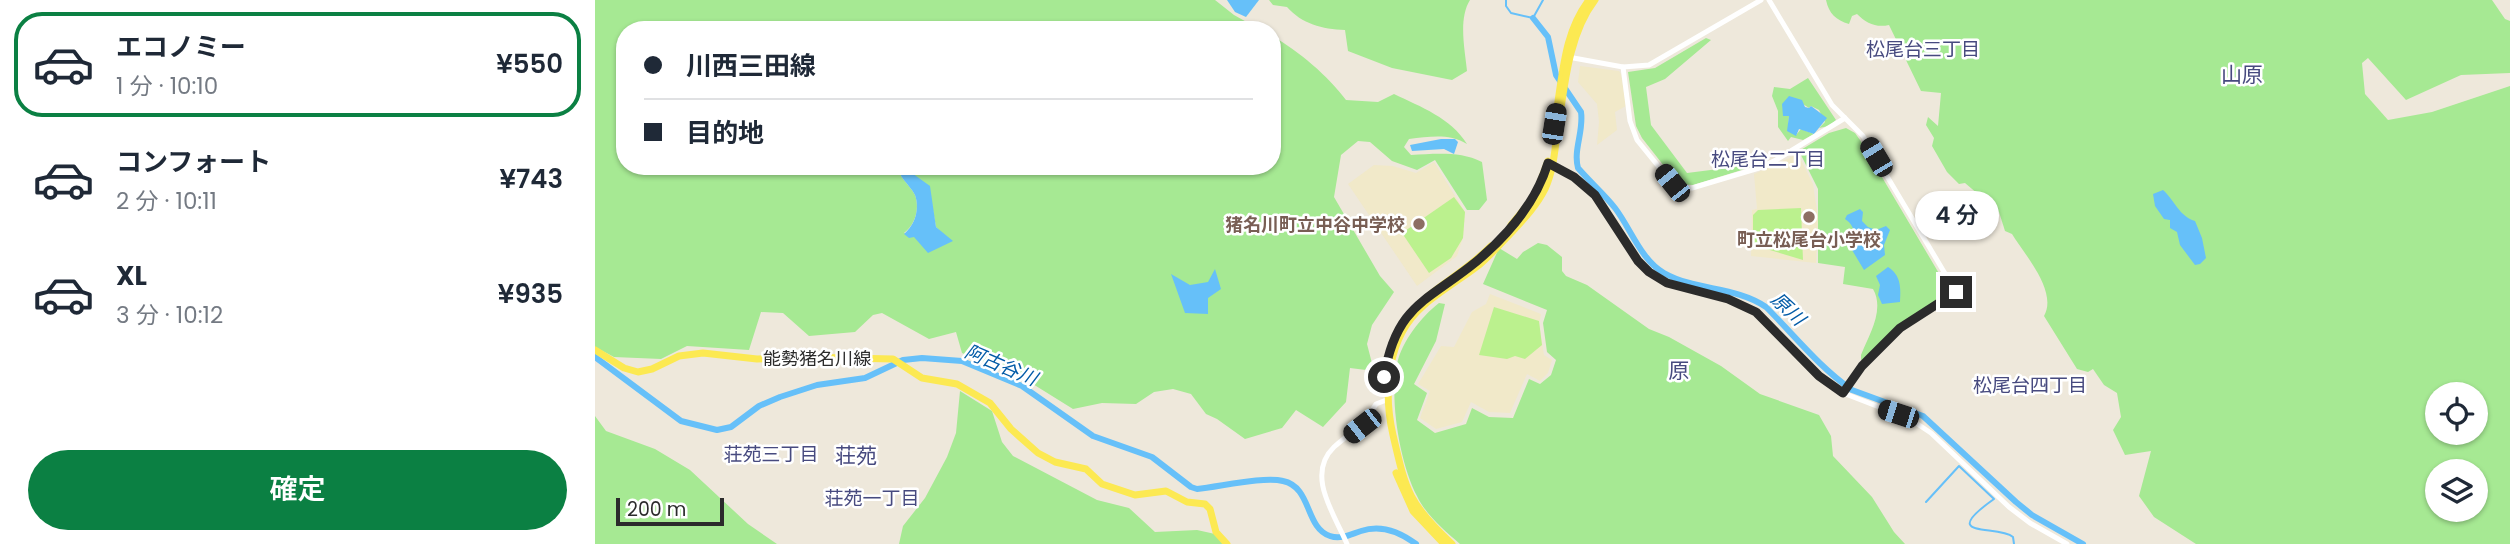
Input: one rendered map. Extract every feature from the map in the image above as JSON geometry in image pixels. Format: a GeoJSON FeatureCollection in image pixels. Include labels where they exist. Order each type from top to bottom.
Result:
{"type":"FeatureCollection","features":[{"type":"Feature","properties":{"kind":"main road"},"geometry":{"type":"LineString","coordinates":[[1444,544],[1422,523],[1404,496],[1395,470],[1387,400],[1387,361],[1399,327],[1416,304],[1477,261],[1525,210],[1542,183],[1550,164],[1573,28],[1589,0]]}},
{"type":"Feature","properties":{"kind":"main road"},"geometry":{"type":"LineString","coordinates":[[1568,57],[1577,28],[1595,0]]}},
{"type":"Feature","properties":{"kind":"main road","name":"能勢猪名川線"},"geometry":{"type":"LineString","coordinates":[[595,350],[624,368],[638,372],[652,369],[679,356],[703,353],[757,359],[893,359],[925,379],[957,384],[990,403],[1011,429],[1043,456],[1055,462],[1081,467],[1102,484],[1135,495],[1166,491],[1187,502],[1205,504],[1210,509],[1216,533],[1227,544]]}},
{"type":"Feature","properties":{"kind":"main road"},"geometry":{"type":"LineString","coordinates":[[1387,400],[1407,491],[1418,511],[1452,544]]}},
{"type":"Feature","properties":{"kind":"street"},"geometry":{"type":"LineString","coordinates":[[1568,57],[1623,66],[1641,66],[1659,60],[1761,0]]}},
{"type":"Feature","properties":{"kind":"street"},"geometry":{"type":"LineString","coordinates":[[1769,0],[1832,105],[1863,135],[1956,292],[1900,328],[1862,366],[1843,393]]}},
{"type":"Feature","properties":{"kind":"street"},"geometry":{"type":"LineString","coordinates":[[1623,66],[1630,121],[1637,140],[1672,183],[1684,188],[1759,168],[1845,118]]}},
{"type":"Feature","properties":{"kind":"street"},"geometry":{"type":"LineString","coordinates":[[1550,164],[1578,180],[1601,201],[1632,252],[1649,272],[1667,283],[1728,299],[1756,312],[1819,376],[1843,393],[1917,423],[2018,514],[2067,544]]}},
{"type":"Feature","properties":{"kind":"street"},"geometry":{"type":"LineString","coordinates":[[1346,542],[1323,490],[1321,471],[1324,460],[1335,447],[1368,420],[1376,404],[1387,400]]}},
{"type":"Feature","properties":{"kind":"shaded area"},"geometry":{"type":"Polygon","coordinates":[[[1580,66],[1619,71],[1621,74],[1626,106],[1615,112],[1617,130],[1597,145],[1597,104],[1578,82],[1580,66]]]}},
{"type":"Feature","properties":{"kind":"shaded area"},"geometry":{"type":"Polygon","coordinates":[[[1798,154],[1813,184],[1818,218],[1816,263],[1751,256],[1752,210],[1757,209],[1754,174],[1798,154]]]}},
{"type":"Feature","properties":{"kind":"shaded area","name":"猪名川町立中谷中学校"},"geometry":{"type":"Polygon","coordinates":[[[1434,162],[1465,212],[1463,238],[1457,256],[1417,286],[1348,184],[1374,165],[1393,166],[1416,173],[1434,162]]]}},
{"type":"Feature","properties":{"kind":"shaded area"},"geometry":{"type":"Polygon","coordinates":[[[1490,294],[1541,314],[1539,324],[1544,355],[1552,360],[1548,373],[1540,381],[1527,374],[1510,413],[1489,412],[1471,402],[1462,422],[1436,429],[1420,418],[1430,391],[1418,384],[1441,346],[1454,347],[1472,312],[1486,304],[1490,294]]]}},
{"type":"Feature","properties":{"kind":"green space"},"geometry":{"type":"Polygon","coordinates":[[[595,0],[1215,0],[1245,21],[616,21],[616,175],[901,175],[915,195],[917,211],[914,221],[904,233],[913,237],[943,234],[936,227],[931,199],[910,175],[1281,175],[1281,42],[1312,65],[1346,100],[1378,102],[1394,94],[1444,120],[1467,144],[1446,137],[1409,139],[1404,147],[1411,155],[1456,155],[1482,162],[1487,200],[1479,210],[1467,210],[1435,160],[1417,170],[1392,161],[1370,142],[1358,141],[1341,155],[1334,197],[1380,276],[1394,292],[1372,325],[1367,344],[1374,371],[1350,368],[1346,402],[1323,427],[1296,410],[1282,428],[1245,439],[1206,414],[1191,394],[1173,389],[1154,392],[1136,404],[1102,403],[1073,409],[1028,381],[962,353],[956,332],[929,339],[882,313],[873,315],[855,332],[809,336],[783,313],[761,312],[749,350],[687,346],[661,359],[614,357],[595,347],[595,0]]]}},
{"type":"Feature","properties":{"kind":"green space"},"geometry":{"type":"Polygon","coordinates":[[[1269,0],[1470,0],[1463,25],[1467,71],[1452,80],[1392,68],[1348,51],[1345,30],[1313,24],[1299,18],[1287,7],[1273,5],[1269,0]]]}},
{"type":"Feature","properties":{"kind":"green space"},"geometry":{"type":"Polygon","coordinates":[[[1826,0],[2492,0],[2505,19],[2510,21],[2510,73],[2461,75],[2406,100],[2368,58],[2362,63],[2365,94],[2388,120],[2432,112],[2510,86],[2510,544],[2196,544],[2154,517],[2139,496],[2151,451],[2125,455],[2113,430],[2121,417],[2117,393],[2104,385],[2093,369],[2088,372],[2077,369],[2044,316],[2047,296],[2038,274],[2012,234],[2005,231],[1999,212],[1965,183],[1959,184],[1947,172],[1932,146],[1934,138],[1926,125],[1928,117],[1938,126],[1941,93],[1921,91],[1889,25],[1871,24],[1857,14],[1852,16],[1849,24],[1840,21],[1829,9],[1826,0]]]}},
{"type":"Feature","properties":{"kind":"green space"},"geometry":{"type":"Polygon","coordinates":[[[1706,38],[1711,40],[1665,79],[1646,87],[1651,125],[1687,173],[1758,165],[1693,185],[1681,184],[1642,138],[1636,126],[1628,72],[1655,68],[1706,38]]]}},
{"type":"Feature","properties":{"kind":"green space"},"geometry":{"type":"Polygon","coordinates":[[[1808,78],[1836,120],[1829,126],[1819,128],[1825,122],[1819,110],[1803,104],[1783,108],[1789,116],[1788,128],[1796,135],[1801,129],[1814,134],[1803,140],[1791,137],[1788,141],[1778,127],[1778,111],[1772,96],[1774,87],[1790,89],[1808,78]]]}},
{"type":"Feature","properties":{"kind":"green space"},"geometry":{"type":"Polygon","coordinates":[[[1846,128],[1860,140],[1950,292],[1899,324],[1864,362],[1861,355],[1875,322],[1876,297],[1873,289],[1843,284],[1845,267],[1818,263],[1818,189],[1799,151],[1829,133],[1846,128]]]}},
{"type":"Feature","properties":{"kind":"green space"},"geometry":{"type":"Polygon","coordinates":[[[1454,197],[1465,212],[1463,238],[1451,258],[1429,273],[1402,233],[1454,197]]]}},
{"type":"Feature","properties":{"kind":"green space"},"geometry":{"type":"Polygon","coordinates":[[[1801,208],[1803,260],[1753,245],[1753,215],[1758,210],[1801,208]]]}},
{"type":"Feature","properties":{"kind":"green space"},"geometry":{"type":"Polygon","coordinates":[[[1538,243],[1547,245],[1562,257],[1562,271],[1566,276],[1587,285],[1649,329],[1721,366],[1760,394],[1819,415],[1831,436],[1833,456],[1872,497],[1894,532],[1905,544],[1460,544],[1425,510],[1411,483],[1401,449],[1395,413],[1397,364],[1403,347],[1419,322],[1439,303],[1445,304],[1436,341],[1414,384],[1427,393],[1417,420],[1435,433],[1466,424],[1472,408],[1489,417],[1513,418],[1529,379],[1540,384],[1551,375],[1556,360],[1547,352],[1543,323],[1547,310],[1483,284],[1499,248],[1517,259],[1538,243]]]}},
{"type":"Feature","properties":{"kind":"green space"},"geometry":{"type":"Polygon","coordinates":[[[1494,307],[1539,321],[1542,345],[1525,359],[1515,356],[1507,359],[1479,355],[1494,307]]]}},
{"type":"Feature","properties":{"kind":"green space"},"geometry":{"type":"Polygon","coordinates":[[[960,391],[992,411],[1002,442],[1013,456],[1097,500],[1129,508],[1155,532],[1197,530],[1215,534],[1223,544],[899,544],[903,526],[925,498],[947,457],[956,433],[960,391]]]}},
{"type":"Feature","properties":{"kind":"green space"},"geometry":{"type":"Polygon","coordinates":[[[595,416],[606,431],[655,449],[690,470],[748,524],[777,544],[595,544],[595,416]]]}},
{"type":"Feature","properties":{"kind":"water"},"geometry":{"type":"Polygon","coordinates":[[[1227,0],[1259,0],[1246,17],[1235,12],[1227,0]]]}},
{"type":"Feature","properties":{"kind":"water"},"geometry":{"type":"Polygon","coordinates":[[[1789,96],[1802,100],[1805,107],[1811,106],[1827,118],[1814,134],[1799,129],[1796,136],[1787,131],[1789,116],[1783,116],[1782,104],[1789,96]]]}},
{"type":"Feature","properties":{"kind":"water"},"geometry":{"type":"Polygon","coordinates":[[[1455,139],[1458,142],[1454,154],[1444,149],[1412,151],[1410,145],[1455,139]]]}},
{"type":"Feature","properties":{"kind":"water"},"geometry":{"type":"Polygon","coordinates":[[[915,175],[930,186],[936,227],[953,241],[928,253],[914,237],[909,238],[904,234],[914,221],[917,206],[915,195],[901,176],[915,175]]]}},
{"type":"Feature","properties":{"kind":"water"},"geometry":{"type":"Polygon","coordinates":[[[2163,190],[2181,212],[2195,221],[2206,258],[2200,264],[2195,265],[2180,245],[2177,232],[2170,228],[2170,220],[2164,219],[2155,206],[2153,194],[2163,190]]]}},
{"type":"Feature","properties":{"kind":"water"},"geometry":{"type":"Polygon","coordinates":[[[1860,209],[1863,212],[1862,221],[1868,227],[1876,230],[1886,226],[1890,230],[1884,245],[1885,255],[1864,270],[1852,250],[1855,233],[1845,219],[1847,215],[1860,209]]]}},
{"type":"Feature","properties":{"kind":"water"},"geometry":{"type":"Polygon","coordinates":[[[1888,267],[1898,278],[1900,302],[1882,304],[1876,276],[1888,267]]]}},
{"type":"Feature","properties":{"kind":"water"},"geometry":{"type":"Polygon","coordinates":[[[1215,269],[1221,289],[1208,298],[1208,314],[1185,313],[1171,274],[1190,285],[1208,282],[1215,269]]]}},
{"type":"Feature","properties":{"kind":"waterway"},"geometry":{"type":"LineString","coordinates":[[1506,0],[1506,6],[1511,13],[1533,18],[1543,0]]}},
{"type":"Feature","properties":{"kind":"waterway","name":"原川"},"geometry":{"type":"LineString","coordinates":[[1533,18],[1548,37],[1556,75],[1581,112],[1578,168],[1615,208],[1643,252],[1656,267],[1676,279],[1741,295],[1766,307],[1818,361],[1852,390],[1923,416],[2032,515],[2083,544]]}},
{"type":"Feature","properties":{"kind":"waterway","name":"阿古谷川"},"geometry":{"type":"LineString","coordinates":[[595,357],[681,421],[717,430],[731,427],[759,406],[780,397],[817,385],[865,378],[903,360],[922,358],[962,361],[1022,386],[1093,436],[1152,457],[1191,487],[1197,489],[1253,481],[1283,481],[1299,491],[1316,525],[1330,536],[1342,537],[1376,528],[1397,533],[1416,544]]}},
{"type":"Feature","properties":{"kind":"waterway"},"geometry":{"type":"LineString","coordinates":[[1926,502],[1959,466],[1994,499],[1970,520],[1971,526],[2005,533],[2013,537],[2014,544]]}},
{"type":"Feature","properties":{"kind":"place","name":"町立松尾台小学校"},"geometry":{"type":"Point","coordinates":[1809,217]}},
{"type":"Feature","properties":{"kind":"place","name":"猪名川町立中谷中学校"},"geometry":{"type":"Point","coordinates":[1419,224]}},
{"type":"Feature","properties":{"kind":"district","name":"松尾台三丁目"},"geometry":{"type":"Point","coordinates":[1923,49]}},
{"type":"Feature","properties":{"kind":"district","name":"山原"},"geometry":{"type":"Point","coordinates":[2242,74]}},
{"type":"Feature","properties":{"kind":"district","name":"松尾台二丁目"},"geometry":{"type":"Point","coordinates":[1768,159]}},
{"type":"Feature","properties":{"kind":"district","name":"原"},"geometry":{"type":"Point","coordinates":[1679,370]}},
{"type":"Feature","properties":{"kind":"district","name":"松尾台四丁目"},"geometry":{"type":"Point","coordinates":[2030,385]}},
{"type":"Feature","properties":{"kind":"district","name":"荘苑三丁目"},"geometry":{"type":"Point","coordinates":[771,454]}},
{"type":"Feature","properties":{"kind":"district","name":"荘苑"},"geometry":{"type":"Point","coordinates":[856,455]}},
{"type":"Feature","properties":{"kind":"district","name":"荘苑一丁目"},"geometry":{"type":"Point","coordinates":[872,498]}},
{"type":"Feature","properties":{"kind":"route"},"geometry":{"type":"LineString","coordinates":[[1384,377],[1392,343],[1399,327],[1416,304],[1477,261],[1525,210],[1542,183],[1548,163],[1574,177],[1601,201],[1638,261],[1649,272],[1677,287],[1728,299],[1756,312],[1819,376],[1843,393],[1862,366],[1900,328],[1956,292]]}}]}
